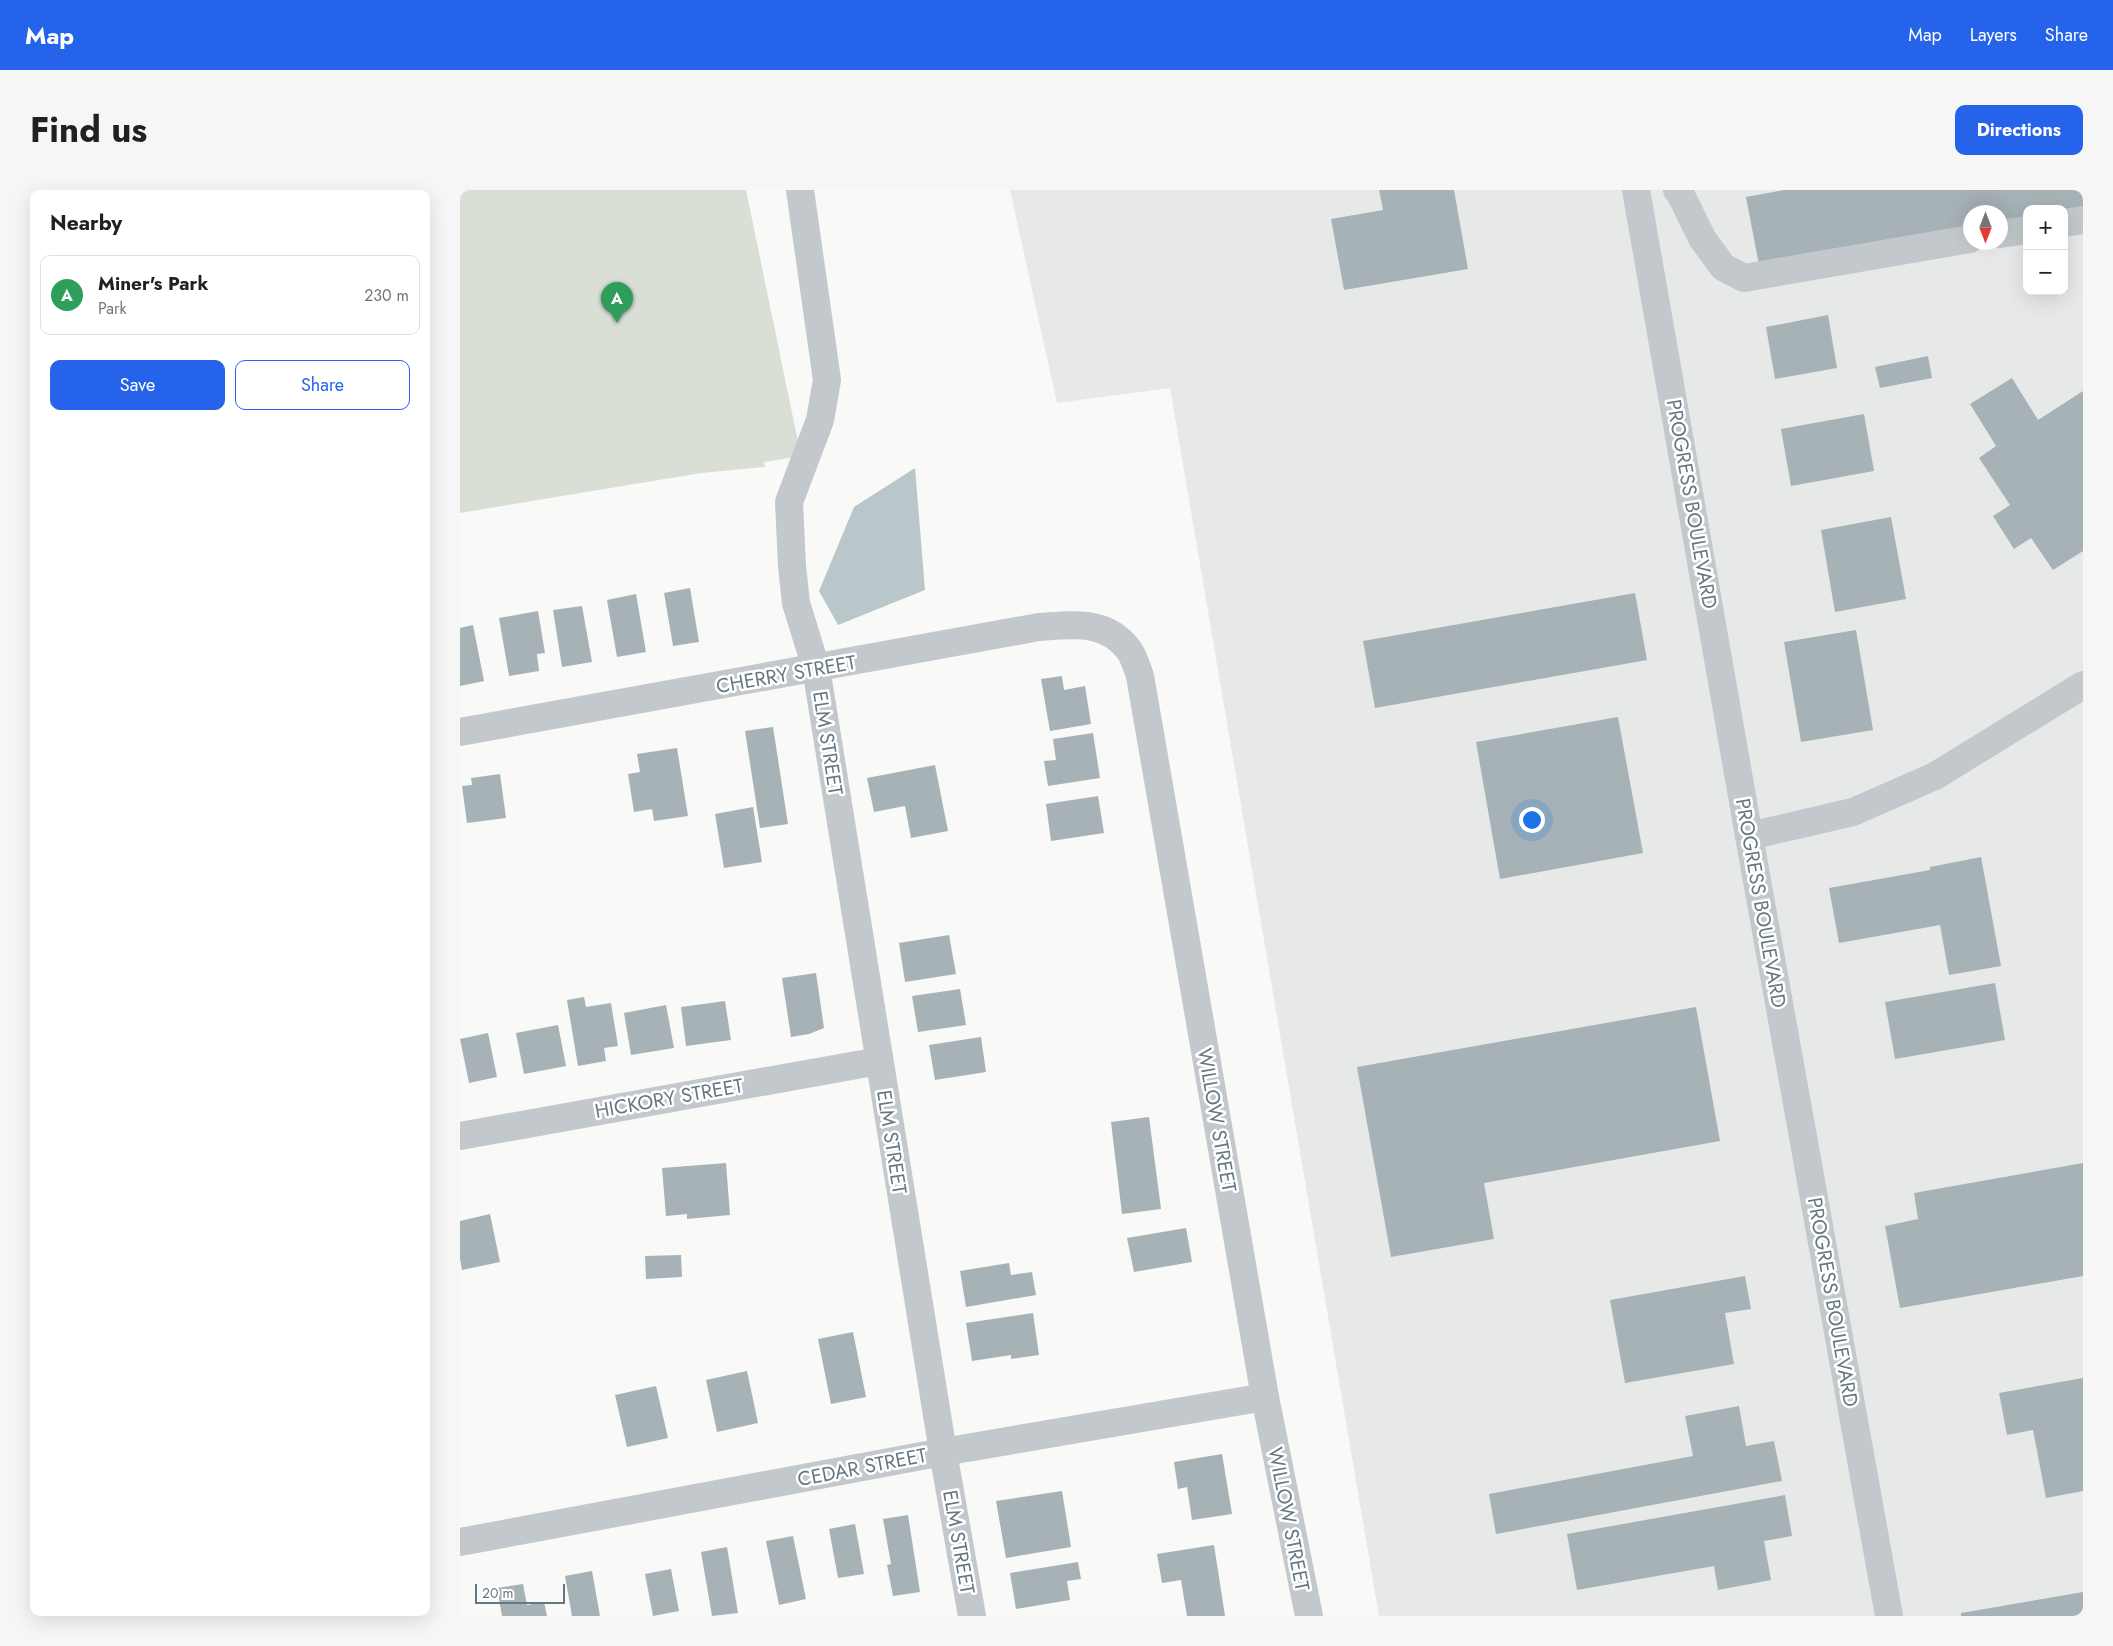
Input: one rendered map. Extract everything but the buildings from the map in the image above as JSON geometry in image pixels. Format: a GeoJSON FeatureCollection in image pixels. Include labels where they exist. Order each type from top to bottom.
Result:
{"type":"FeatureCollection","features":[{"type":"Feature","properties":{"kind":"street","name":"ELM STREET"},"geometry":{"type":"LineString","coordinates":[[800,190],[827,380],[820,420],[789,502],[796,603],[816,668],[879,1061],[972,1616]]}},
{"type":"Feature","properties":{"kind":"street","name":"PROGRESS BOULEVARD"},"geometry":{"type":"LineString","coordinates":[[1636,190],[1749,836],[1889,1616]]}},
{"type":"Feature","properties":{"kind":"street"},"geometry":{"type":"LineString","coordinates":[[1677,190],[1680,192],[1702,238],[1723,267],[1744,278],[1963,240]]}},
{"type":"Feature","properties":{"kind":"street"},"geometry":{"type":"LineString","coordinates":[[2068,222],[2083,220]]}},
{"type":"Feature","properties":{"kind":"street"},"geometry":{"type":"LineString","coordinates":[[2008,233],[2023,231]]}},
{"type":"Feature","properties":{"kind":"street","name":"CHERRY STREET"},"geometry":{"type":"LineString","coordinates":[[460,732],[1039,627],[1079,624],[1111,632]]}},
{"type":"Feature","properties":{"kind":"street","name":"WILLOW STREET"},"geometry":{"type":"LineString","coordinates":[[1111,632],[1130,651],[1140,676],[1265,1397],[1309,1616]]}},
{"type":"Feature","properties":{"kind":"street"},"geometry":{"type":"LineString","coordinates":[[1749,836],[1853,812],[1935,776],[2083,685]]}},
{"type":"Feature","properties":{"kind":"street","name":"HICKORY STREET"},"geometry":{"type":"LineString","coordinates":[[460,1136],[879,1061]]}},
{"type":"Feature","properties":{"kind":"street","name":"CEDAR STREET"},"geometry":{"type":"LineString","coordinates":[[460,1542],[944,1452],[1265,1397]]}},
{"type":"Feature","properties":{"kind":"shaded area"},"geometry":{"type":"Polygon","coordinates":[[[460,190],[746,190],[801,456],[764,462],[765,467],[701,473],[460,513],[460,190]]]}},
{"type":"Feature","properties":{"kind":"shaded area"},"geometry":{"type":"Polygon","coordinates":[[[1010,190],[2083,190],[2083,1616],[1379,1616],[1170,388],[1057,403],[1010,190]]]}},
{"type":"Feature","properties":{"kind":"shaded area"},"geometry":{"type":"Polygon","coordinates":[[[915,468],[925,590],[838,625],[819,591],[854,507],[915,468]]]}},
{"type":"Feature","properties":{"kind":"place","name":"Miner's Park"},"geometry":{"type":"Point","coordinates":[617,323]}}]}
